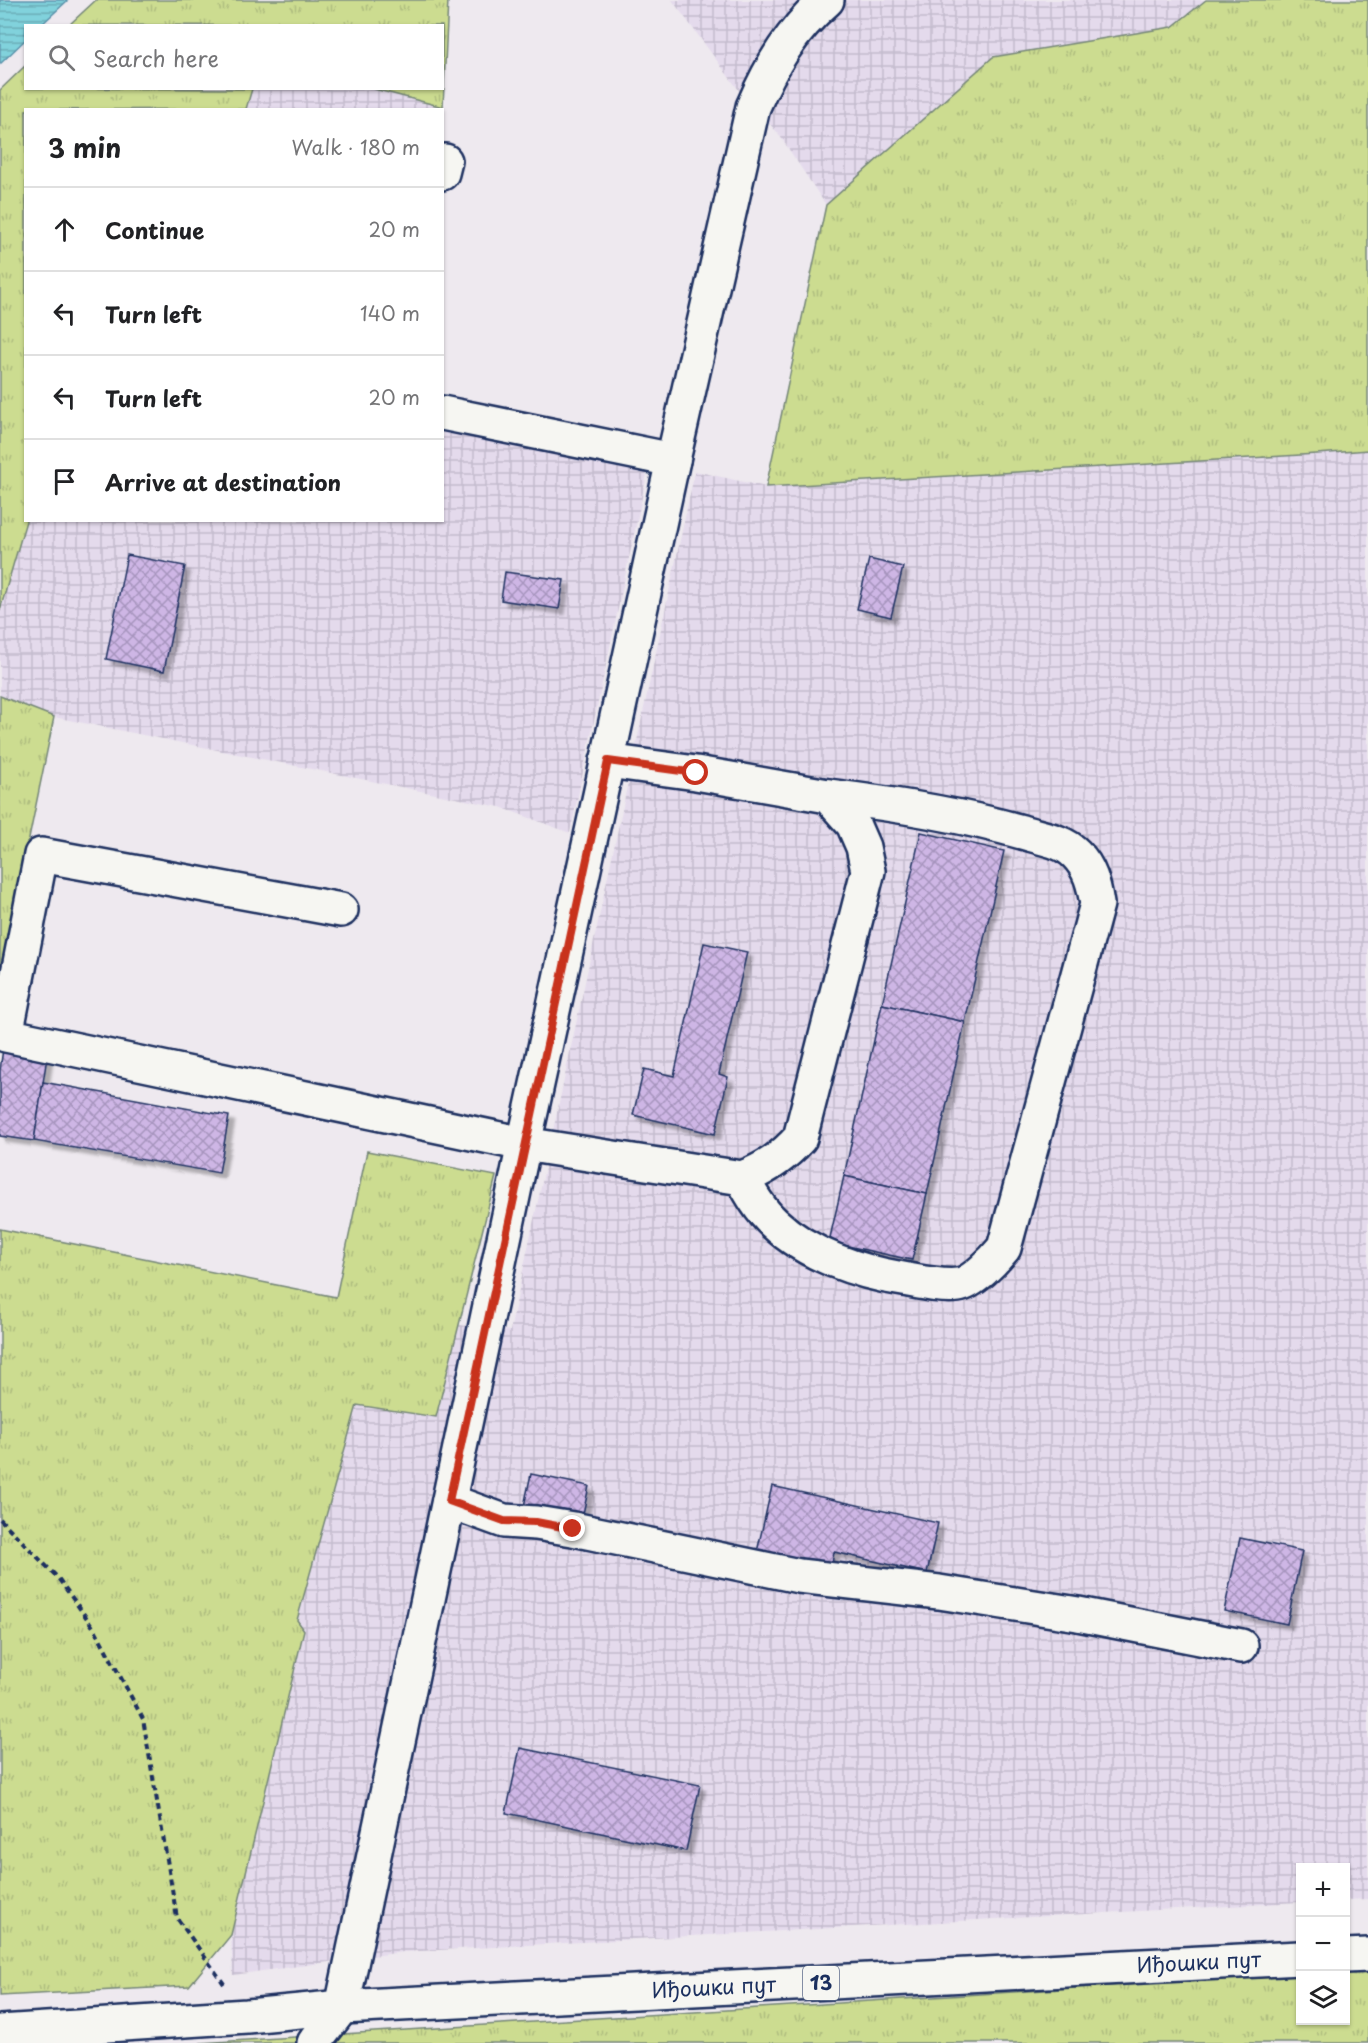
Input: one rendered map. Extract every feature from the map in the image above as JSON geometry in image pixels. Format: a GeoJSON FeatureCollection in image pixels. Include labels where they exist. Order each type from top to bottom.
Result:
{"type":"FeatureCollection","features":[{"type":"Feature","properties":{"kind":"main road"},"geometry":{"type":"LineString","coordinates":[[314,2043],[342,2007],[524,1144],[673,460],[753,107],[765,78],[795,31],[827,0]]}},
{"type":"Feature","properties":{"kind":"main road"},"geometry":{"type":"LineString","coordinates":[[444,413],[673,460]]}},
{"type":"Feature","properties":{"kind":"main road"},"geometry":{"type":"LineString","coordinates":[[608,761],[937,812],[991,824],[1063,844],[1086,866],[1094,885],[1097,904],[1004,1248],[979,1273],[960,1285],[922,1282],[884,1276],[824,1255],[795,1240],[773,1223],[756,1202],[742,1178]]}},
{"type":"Feature","properties":{"kind":"main road"},"geometry":{"type":"LineString","coordinates":[[341,910],[41,855],[6,1035],[524,1144],[742,1178],[777,1161],[800,1138],[868,871],[863,847],[853,824],[828,796]]}},
{"type":"Feature","properties":{"kind":"main road"},"geometry":{"type":"LineString","coordinates":[[449,1501],[504,1521],[536,1522],[799,1576],[939,1592],[1078,1614],[1241,1646]]}},
{"type":"Feature","properties":{"kind":"main road"},"geometry":{"type":"LineString","coordinates":[[1350,1956],[1368,1955]]}},
{"type":"Feature","properties":{"kind":"main road","name":"Иђошки пут"},"geometry":{"type":"LineString","coordinates":[[342,2007],[1296,1958]]}},
{"type":"Feature","properties":{"kind":"main road","name":"13"},"geometry":{"type":"LineString","coordinates":[[0,2032],[247,2016],[342,2007]]}},
{"type":"Feature","properties":{"kind":"path"},"geometry":{"type":"LineString","coordinates":[[0,1519],[57,1578],[96,1631],[143,1719],[177,1918],[247,2016]]}},
{"type":"Feature","properties":{"kind":"shaded area"},"geometry":{"type":"Polygon","coordinates":[[[672,0],[1206,0],[1172,27],[993,57],[826,205],[778,133],[741,93],[672,0]]]}},
{"type":"Feature","properties":{"kind":"shaded area"},"geometry":{"type":"Polygon","coordinates":[[[251,90],[378,90],[443,107],[443,108],[247,108],[251,90]]]}},
{"type":"Feature","properties":{"kind":"shaded area"},"geometry":{"type":"Polygon","coordinates":[[[444,423],[648,469],[570,833],[500,807],[54,717],[0,696],[0,610],[26,522],[444,522],[444,423]]]}},
{"type":"Feature","properties":{"kind":"shaded area"},"geometry":{"type":"Polygon","coordinates":[[[1368,450],[1368,1899],[1350,1900],[1350,1863],[1296,1863],[1296,1902],[403,1952],[233,1975],[231,1935],[360,1313],[510,1331],[695,471],[766,487],[1368,450]]]}},
{"type":"Feature","properties":{"kind":"green space"},"geometry":{"type":"Polygon","coordinates":[[[96,0],[448,0],[444,86],[444,24],[70,24],[96,0]]]}},
{"type":"Feature","properties":{"kind":"green space"},"geometry":{"type":"Polygon","coordinates":[[[1206,0],[1368,0],[1368,450],[766,487],[826,205],[993,57],[1172,27],[1206,0]]]}},
{"type":"Feature","properties":{"kind":"green space"},"geometry":{"type":"Polygon","coordinates":[[[24,67],[24,90],[252,90],[246,108],[24,108],[26,522],[0,610],[0,90],[24,67]]]}},
{"type":"Feature","properties":{"kind":"green space"},"geometry":{"type":"Polygon","coordinates":[[[378,90],[444,90],[443,107],[378,90]]]}},
{"type":"Feature","properties":{"kind":"green space"},"geometry":{"type":"Polygon","coordinates":[[[0,696],[54,717],[0,980],[0,696]]]}},
{"type":"Feature","properties":{"kind":"green space"},"geometry":{"type":"Polygon","coordinates":[[[367,1151],[496,1176],[436,1417],[357,1405],[297,1620],[304,1630],[231,1935],[189,1986],[0,1996],[0,1229],[336,1297],[367,1151]]]}},
{"type":"Feature","properties":{"kind":"green space"},"geometry":{"type":"Polygon","coordinates":[[[1368,1970],[1368,2043],[200,2043],[1296,1974],[1296,2025],[1350,2025],[1350,1971],[1368,1970]]]}},
{"type":"Feature","properties":{"kind":"water"},"geometry":{"type":"Polygon","coordinates":[[[0,0],[68,0],[42,24],[24,24],[24,41],[0,64],[0,0]]]}},
{"type":"Feature","properties":{"kind":"building"},"geometry":{"type":"Polygon","coordinates":[[[127,555],[185,566],[164,671],[106,659],[127,555]]]}},
{"type":"Feature","properties":{"kind":"building"},"geometry":{"type":"Polygon","coordinates":[[[869,559],[903,567],[891,617],[857,609],[869,559]]]}},
{"type":"Feature","properties":{"kind":"building"},"geometry":{"type":"Polygon","coordinates":[[[505,572],[564,580],[559,609],[501,600],[505,572]]]}},
{"type":"Feature","properties":{"kind":"building"},"geometry":{"type":"Polygon","coordinates":[[[921,832],[1004,851],[965,1022],[882,1004],[921,832]]]}},
{"type":"Feature","properties":{"kind":"building"},"geometry":{"type":"Polygon","coordinates":[[[704,943],[747,952],[719,1074],[728,1077],[715,1134],[633,1115],[644,1069],[674,1076],[704,943]]]}},
{"type":"Feature","properties":{"kind":"building"},"geometry":{"type":"Polygon","coordinates":[[[882,1004],[965,1022],[927,1194],[844,1176],[882,1004]]]}},
{"type":"Feature","properties":{"kind":"building"},"geometry":{"type":"Polygon","coordinates":[[[3,1049],[47,1057],[34,1141],[0,1136],[0,1070],[3,1049]]]}},
{"type":"Feature","properties":{"kind":"building"},"geometry":{"type":"Polygon","coordinates":[[[43,1082],[229,1116],[219,1173],[34,1141],[43,1082]]]}},
{"type":"Feature","properties":{"kind":"building"},"geometry":{"type":"Polygon","coordinates":[[[844,1176],[927,1194],[912,1260],[829,1242],[844,1176]]]}},
{"type":"Feature","properties":{"kind":"building"},"geometry":{"type":"Polygon","coordinates":[[[531,1474],[589,1486],[580,1528],[524,1506],[531,1474]]]}},
{"type":"Feature","properties":{"kind":"building"},"geometry":{"type":"Polygon","coordinates":[[[772,1486],[938,1523],[927,1573],[834,1552],[831,1569],[757,1552],[772,1486]]]}},
{"type":"Feature","properties":{"kind":"building"},"geometry":{"type":"Polygon","coordinates":[[[1240,1538],[1302,1551],[1287,1624],[1224,1611],[1240,1538]]]}},
{"type":"Feature","properties":{"kind":"building"},"geometry":{"type":"Polygon","coordinates":[[[520,1748],[700,1785],[686,1851],[506,1813],[520,1748]]]}},
{"type":"Feature","properties":{"kind":"route"},"geometry":{"type":"LineString","coordinates":[[573,1529],[536,1522],[504,1521],[449,1501],[608,761],[696,773]]}}]}
